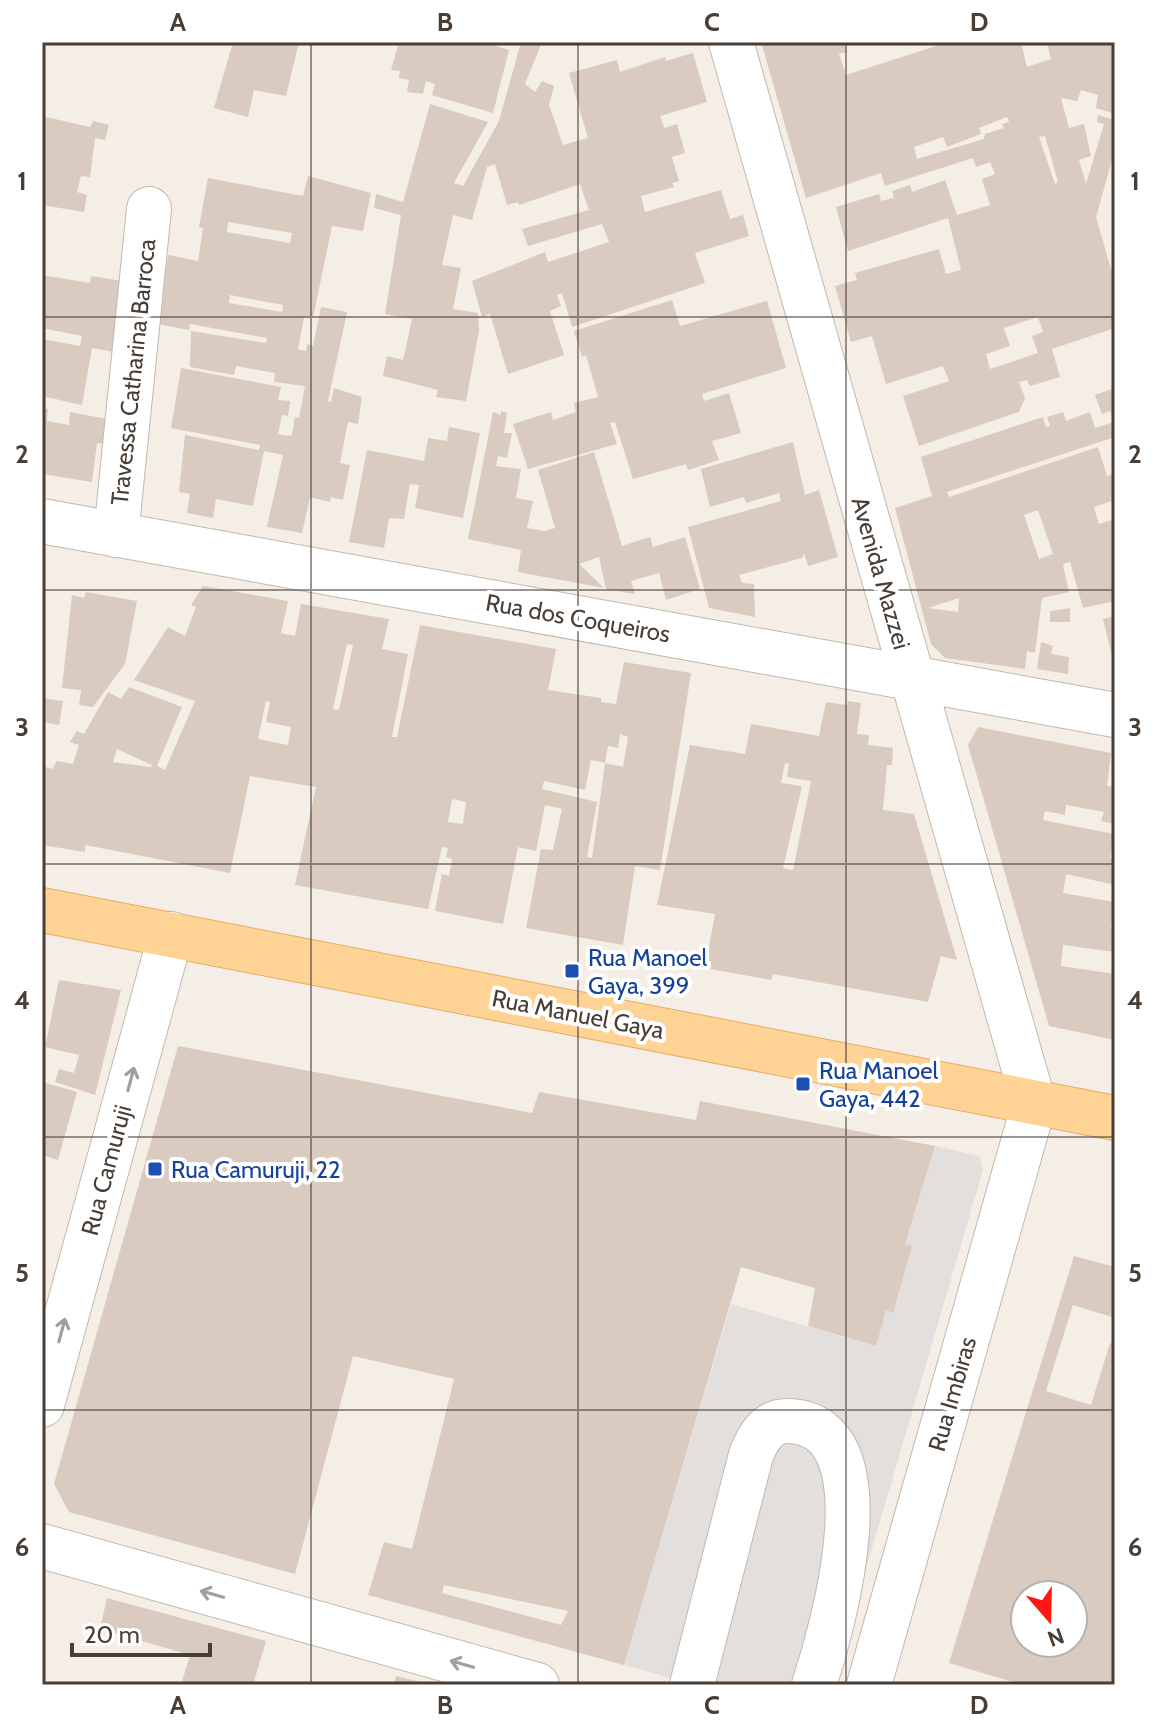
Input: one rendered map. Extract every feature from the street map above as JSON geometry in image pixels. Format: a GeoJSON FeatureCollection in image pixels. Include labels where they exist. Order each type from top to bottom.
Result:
{"type":"FeatureCollection","features":[{"type":"Feature","properties":{"kind":"main road","name":"Rua Manuel Gaya"},"geometry":{"type":"LineString","coordinates":[[42,910],[1115,1118]]}},
{"type":"Feature","properties":{"kind":"street","name":"Avenida Mazzei"},"geometry":{"type":"LineString","coordinates":[[731,42],[1034,1104]]}},
{"type":"Feature","properties":{"kind":"street","name":"Travessa Catharina Barroca"},"geometry":{"type":"LineString","coordinates":[[116,535],[149,209]]}},
{"type":"Feature","properties":{"kind":"street","name":"Rua dos Coqueiros"},"geometry":{"type":"LineString","coordinates":[[42,521],[1115,715]]}},
{"type":"Feature","properties":{"kind":"street","name":"Rua Camuruji"},"geometry":{"type":"LineString","coordinates":[[42,1405],[171,934]]}},
{"type":"Feature","properties":{"kind":"street","name":"Rua Imbiras"},"geometry":{"type":"LineString","coordinates":[[869,1685],[1034,1104]]}},
{"type":"Feature","properties":{"kind":"street"},"geometry":{"type":"LineString","coordinates":[[692,1685],[751,1455],[759,1436],[770,1425],[785,1421],[805,1423],[828,1435],[841,1458],[847,1483],[838,1588],[814,1685]]}},
{"type":"Feature","properties":{"kind":"street"},"geometry":{"type":"LineString","coordinates":[[42,1546],[537,1685]]}},
{"type":"Feature","properties":{"kind":"shaded area"},"geometry":{"type":"Polygon","coordinates":[[[935,1146],[979,1156],[983,1170],[832,1685],[696,1685],[624,1665],[731,1304],[875,1346],[886,1310],[892,1312],[911,1246],[905,1244],[935,1146]]]}},
{"type":"Feature","properties":{"kind":"building"},"geometry":{"type":"Polygon","coordinates":[[[233,42],[299,42],[286,96],[254,90],[248,117],[214,108],[233,42]]]}},
{"type":"Feature","properties":{"kind":"building"},"geometry":{"type":"Polygon","coordinates":[[[399,42],[482,42],[509,50],[493,113],[432,95],[435,84],[426,81],[423,94],[407,92],[409,80],[399,78],[400,71],[391,70],[399,42]]]}},
{"type":"Feature","properties":{"kind":"building"},"geometry":{"type":"Polygon","coordinates":[[[521,42],[542,42],[525,84],[535,92],[542,81],[554,86],[549,105],[563,145],[588,138],[569,73],[617,60],[620,72],[665,57],[666,61],[693,53],[707,102],[660,116],[664,128],[677,124],[685,153],[672,157],[679,181],[672,183],[674,187],[641,196],[645,212],[721,190],[730,219],[743,215],[749,236],[695,253],[705,283],[572,327],[562,293],[557,295],[561,306],[550,311],[564,355],[508,374],[490,314],[482,317],[472,281],[545,252],[548,262],[609,242],[602,224],[528,246],[522,229],[589,210],[580,184],[519,205],[518,202],[507,205],[495,164],[487,167],[472,220],[453,215],[442,265],[461,268],[453,309],[478,313],[479,331],[466,401],[436,397],[438,390],[383,376],[387,356],[403,360],[412,319],[385,314],[401,215],[374,208],[376,194],[403,202],[430,104],[488,122],[454,183],[463,186],[499,121],[521,42]]]}},
{"type":"Feature","properties":{"kind":"building"},"geometry":{"type":"Polygon","coordinates":[[[761,42],[844,42],[847,52],[839,54],[846,75],[945,43],[946,46],[954,42],[1021,42],[1027,67],[1051,59],[1047,42],[1115,42],[1115,114],[1096,108],[1098,95],[1081,90],[1077,101],[1061,98],[1069,128],[1084,124],[1091,156],[1079,160],[1086,184],[1104,124],[1097,122],[1098,115],[1115,120],[1115,149],[1096,217],[1115,283],[1115,328],[1052,349],[1060,377],[1030,386],[1027,380],[1019,382],[1025,398],[1019,412],[919,446],[903,396],[949,381],[943,366],[886,384],[872,336],[851,342],[835,286],[857,280],[855,273],[939,249],[946,274],[961,270],[948,218],[848,251],[836,207],[879,194],[881,201],[894,198],[892,191],[910,185],[912,192],[945,180],[957,215],[990,205],[982,179],[995,174],[990,162],[976,167],[973,158],[885,186],[881,173],[806,198],[761,42]],[[1007,117],[979,128],[981,134],[947,147],[943,137],[914,147],[917,159],[984,139],[985,134],[1004,128],[1002,124],[1009,122],[1007,117]],[[1045,136],[1039,137],[1055,184],[1058,182],[1045,136]],[[1038,317],[1004,328],[1010,346],[986,354],[990,369],[1038,353],[1032,336],[1043,332],[1038,317]]]}},
{"type":"Feature","properties":{"kind":"building"},"geometry":{"type":"Polygon","coordinates":[[[42,116],[90,127],[93,121],[109,125],[105,140],[95,138],[90,177],[81,176],[77,192],[87,195],[84,212],[42,205],[42,116]]]}},
{"type":"Feature","properties":{"kind":"building"},"geometry":{"type":"Polygon","coordinates":[[[308,176],[371,193],[363,231],[332,226],[313,318],[304,317],[298,349],[306,351],[307,344],[313,346],[321,307],[347,312],[328,401],[331,402],[334,388],[362,397],[358,424],[348,422],[340,463],[350,465],[343,500],[331,497],[330,502],[310,497],[302,533],[267,527],[283,455],[264,451],[253,506],[216,499],[213,518],[187,513],[190,494],[179,492],[185,435],[259,450],[260,445],[171,428],[181,368],[281,387],[278,400],[290,401],[288,416],[282,415],[278,434],[287,436],[292,435],[295,417],[299,418],[305,386],[274,382],[275,373],[236,366],[234,375],[190,367],[191,331],[266,343],[267,338],[190,324],[189,330],[158,324],[168,255],[198,261],[203,228],[199,227],[208,178],[303,196],[308,176]],[[228,222],[227,232],[290,243],[292,233],[228,222]],[[230,295],[229,303],[282,312],[283,305],[230,295]]]}},
{"type":"Feature","properties":{"kind":"building"},"geometry":{"type":"Polygon","coordinates":[[[42,275],[90,283],[91,276],[122,281],[114,352],[92,348],[82,405],[42,396],[42,339],[80,346],[82,336],[42,328],[42,275]]]}},
{"type":"Feature","properties":{"kind":"building"},"geometry":{"type":"Polygon","coordinates":[[[672,300],[680,326],[767,301],[786,368],[702,394],[704,401],[729,393],[741,433],[712,441],[719,460],[688,470],[686,464],[633,479],[615,422],[610,423],[617,444],[528,469],[513,424],[551,412],[553,420],[576,412],[574,403],[598,397],[586,355],[582,357],[574,331],[672,300]]]}},
{"type":"Feature","properties":{"kind":"building"},"geometry":{"type":"Polygon","coordinates":[[[1115,388],[1115,437],[947,492],[949,497],[1098,447],[1107,476],[1115,474],[1115,500],[1094,507],[1099,524],[1115,519],[1115,601],[1083,608],[1070,562],[1063,564],[1069,592],[1042,598],[1035,653],[1027,651],[1025,669],[945,658],[931,644],[895,508],[932,496],[921,457],[1043,417],[1046,427],[1050,426],[1047,417],[1063,412],[1066,421],[1090,412],[1095,428],[1114,422],[1110,411],[1102,414],[1095,395],[1115,388]],[[1038,510],[1024,515],[1039,559],[1053,554],[1038,510]],[[959,598],[928,608],[958,612],[959,598]]]}},
{"type":"Feature","properties":{"kind":"building"},"geometry":{"type":"Polygon","coordinates":[[[42,408],[48,409],[47,421],[69,425],[70,412],[107,419],[104,444],[97,443],[92,482],[42,474],[42,408]]]}},
{"type":"Feature","properties":{"kind":"building"},"geometry":{"type":"Polygon","coordinates":[[[501,411],[507,413],[504,433],[512,433],[507,458],[498,456],[496,466],[521,469],[516,498],[533,501],[527,528],[544,531],[555,528],[538,470],[594,452],[622,546],[650,537],[653,547],[685,537],[700,589],[666,600],[659,573],[631,581],[635,594],[606,589],[599,557],[579,564],[604,588],[518,572],[521,550],[468,539],[493,412],[501,415],[501,411]]]}},
{"type":"Feature","properties":{"kind":"building"},"geometry":{"type":"Polygon","coordinates":[[[449,427],[480,433],[463,518],[415,508],[419,485],[410,484],[404,519],[389,518],[384,548],[349,542],[367,450],[424,461],[428,438],[447,441],[449,427]]]}},
{"type":"Feature","properties":{"kind":"building"},"geometry":{"type":"Polygon","coordinates":[[[793,442],[805,495],[819,490],[838,557],[808,566],[804,553],[802,558],[739,575],[742,583],[754,584],[755,617],[709,608],[688,527],[781,501],[779,493],[746,503],[744,497],[710,507],[701,469],[793,442]]]}},
{"type":"Feature","properties":{"kind":"building"},"geometry":{"type":"Polygon","coordinates":[[[203,586],[288,601],[281,633],[295,636],[301,604],[389,619],[382,649],[408,654],[392,737],[397,737],[420,625],[556,649],[548,690],[601,698],[601,702],[616,704],[624,662],[691,673],[660,870],[635,866],[623,945],[526,928],[541,849],[553,850],[562,809],[545,805],[536,851],[518,847],[503,924],[435,911],[442,874],[449,876],[452,859],[446,857],[448,848],[442,847],[428,909],[295,885],[316,787],[250,776],[230,873],[85,845],[85,852],[42,845],[42,766],[52,769],[57,761],[73,764],[79,745],[70,742],[77,731],[84,734],[108,692],[121,699],[129,687],[182,707],[157,766],[165,770],[195,701],[134,680],[168,627],[185,636],[196,607],[191,605],[203,586]],[[347,644],[333,709],[339,710],[353,645],[347,644]],[[266,701],[258,739],[288,745],[291,727],[266,722],[270,702],[266,701]],[[620,734],[618,748],[608,746],[605,763],[623,767],[628,737],[620,734]],[[117,749],[113,762],[151,767],[152,765],[117,749]],[[591,760],[585,790],[544,781],[542,789],[597,802],[587,857],[592,858],[605,763],[591,760]],[[452,799],[448,822],[463,824],[466,802],[452,799]]]}},
{"type":"Feature","properties":{"kind":"building"},"geometry":{"type":"Polygon","coordinates":[[[86,592],[137,601],[125,664],[93,707],[79,705],[81,690],[62,688],[72,595],[84,598],[86,592]]]}},
{"type":"Feature","properties":{"kind":"building"},"geometry":{"type":"Polygon","coordinates":[[[1070,608],[1070,622],[1050,622],[1050,611],[1070,608]]]}},
{"type":"Feature","properties":{"kind":"building"},"geometry":{"type":"Polygon","coordinates":[[[1115,616],[1115,663],[1114,664],[1103,619],[1115,616]]]}},
{"type":"Feature","properties":{"kind":"building"},"geometry":{"type":"Polygon","coordinates":[[[1041,642],[1053,646],[1051,654],[1069,657],[1068,674],[1037,669],[1041,642]]]}},
{"type":"Feature","properties":{"kind":"building"},"geometry":{"type":"Polygon","coordinates":[[[42,698],[63,701],[59,725],[42,722],[42,698]]]}},
{"type":"Feature","properties":{"kind":"building"},"geometry":{"type":"Polygon","coordinates":[[[848,701],[861,703],[857,734],[869,735],[868,745],[893,748],[892,765],[887,765],[883,810],[914,814],[957,960],[941,956],[928,1002],[773,974],[771,980],[705,968],[715,914],[657,905],[690,745],[745,754],[751,724],[819,736],[826,702],[847,705],[848,701]],[[785,763],[781,783],[802,786],[783,868],[793,870],[811,781],[787,777],[789,764],[785,763]]]}},
{"type":"Feature","properties":{"kind":"building"},"geometry":{"type":"Polygon","coordinates":[[[978,727],[1111,753],[1107,786],[1115,787],[1115,824],[1101,821],[1104,812],[1066,805],[1065,815],[1045,811],[1043,820],[1114,834],[1110,858],[1115,858],[1115,885],[1066,874],[1063,893],[1115,902],[1111,928],[1115,929],[1115,952],[1063,945],[1061,966],[1115,974],[1115,1040],[1049,1026],[968,745],[978,727]]]}},
{"type":"Feature","properties":{"kind":"building"},"geometry":{"type":"Polygon","coordinates":[[[59,980],[121,990],[95,1095],[55,1082],[59,1069],[74,1073],[79,1055],[45,1047],[59,980]]]}},
{"type":"Feature","properties":{"kind":"building"},"geometry":{"type":"Polygon","coordinates":[[[178,1046],[532,1113],[539,1092],[696,1120],[700,1101],[935,1146],[905,1244],[912,1246],[893,1313],[886,1310],[876,1346],[808,1326],[815,1288],[741,1267],[624,1665],[368,1595],[384,1542],[412,1549],[454,1379],[353,1356],[295,1574],[69,1512],[54,1484],[178,1046]],[[444,1585],[442,1593],[561,1625],[568,1611],[444,1585]]]}},
{"type":"Feature","properties":{"kind":"building"},"geometry":{"type":"Polygon","coordinates":[[[42,1082],[77,1092],[58,1160],[42,1155],[42,1082]]]}},
{"type":"Feature","properties":{"kind":"building"},"geometry":{"type":"Polygon","coordinates":[[[1074,1256],[1115,1267],[1115,1318],[1073,1305],[1046,1391],[1091,1405],[1110,1343],[1115,1345],[1115,1685],[1023,1685],[949,1663],[1074,1256]]]}},
{"type":"Feature","properties":{"kind":"building"},"geometry":{"type":"Polygon","coordinates":[[[107,1598],[266,1641],[253,1685],[181,1685],[190,1655],[100,1629],[107,1598]]]}},
{"type":"Feature","properties":{"kind":"building"},"geometry":{"type":"Polygon","coordinates":[[[396,1676],[429,1684],[429,1685],[394,1685],[396,1676]]]}},
{"type":"Feature","properties":{"kind":"place","name":"Rua Manoel Gaya, 399"},"geometry":{"type":"Point","coordinates":[572,971]}},
{"type":"Feature","properties":{"kind":"place","name":"Rua Manoel Gaya, 442"},"geometry":{"type":"Point","coordinates":[803,1084]}},
{"type":"Feature","properties":{"kind":"place","name":"Rua Camuruji, 22"},"geometry":{"type":"Point","coordinates":[155,1169]}}]}
